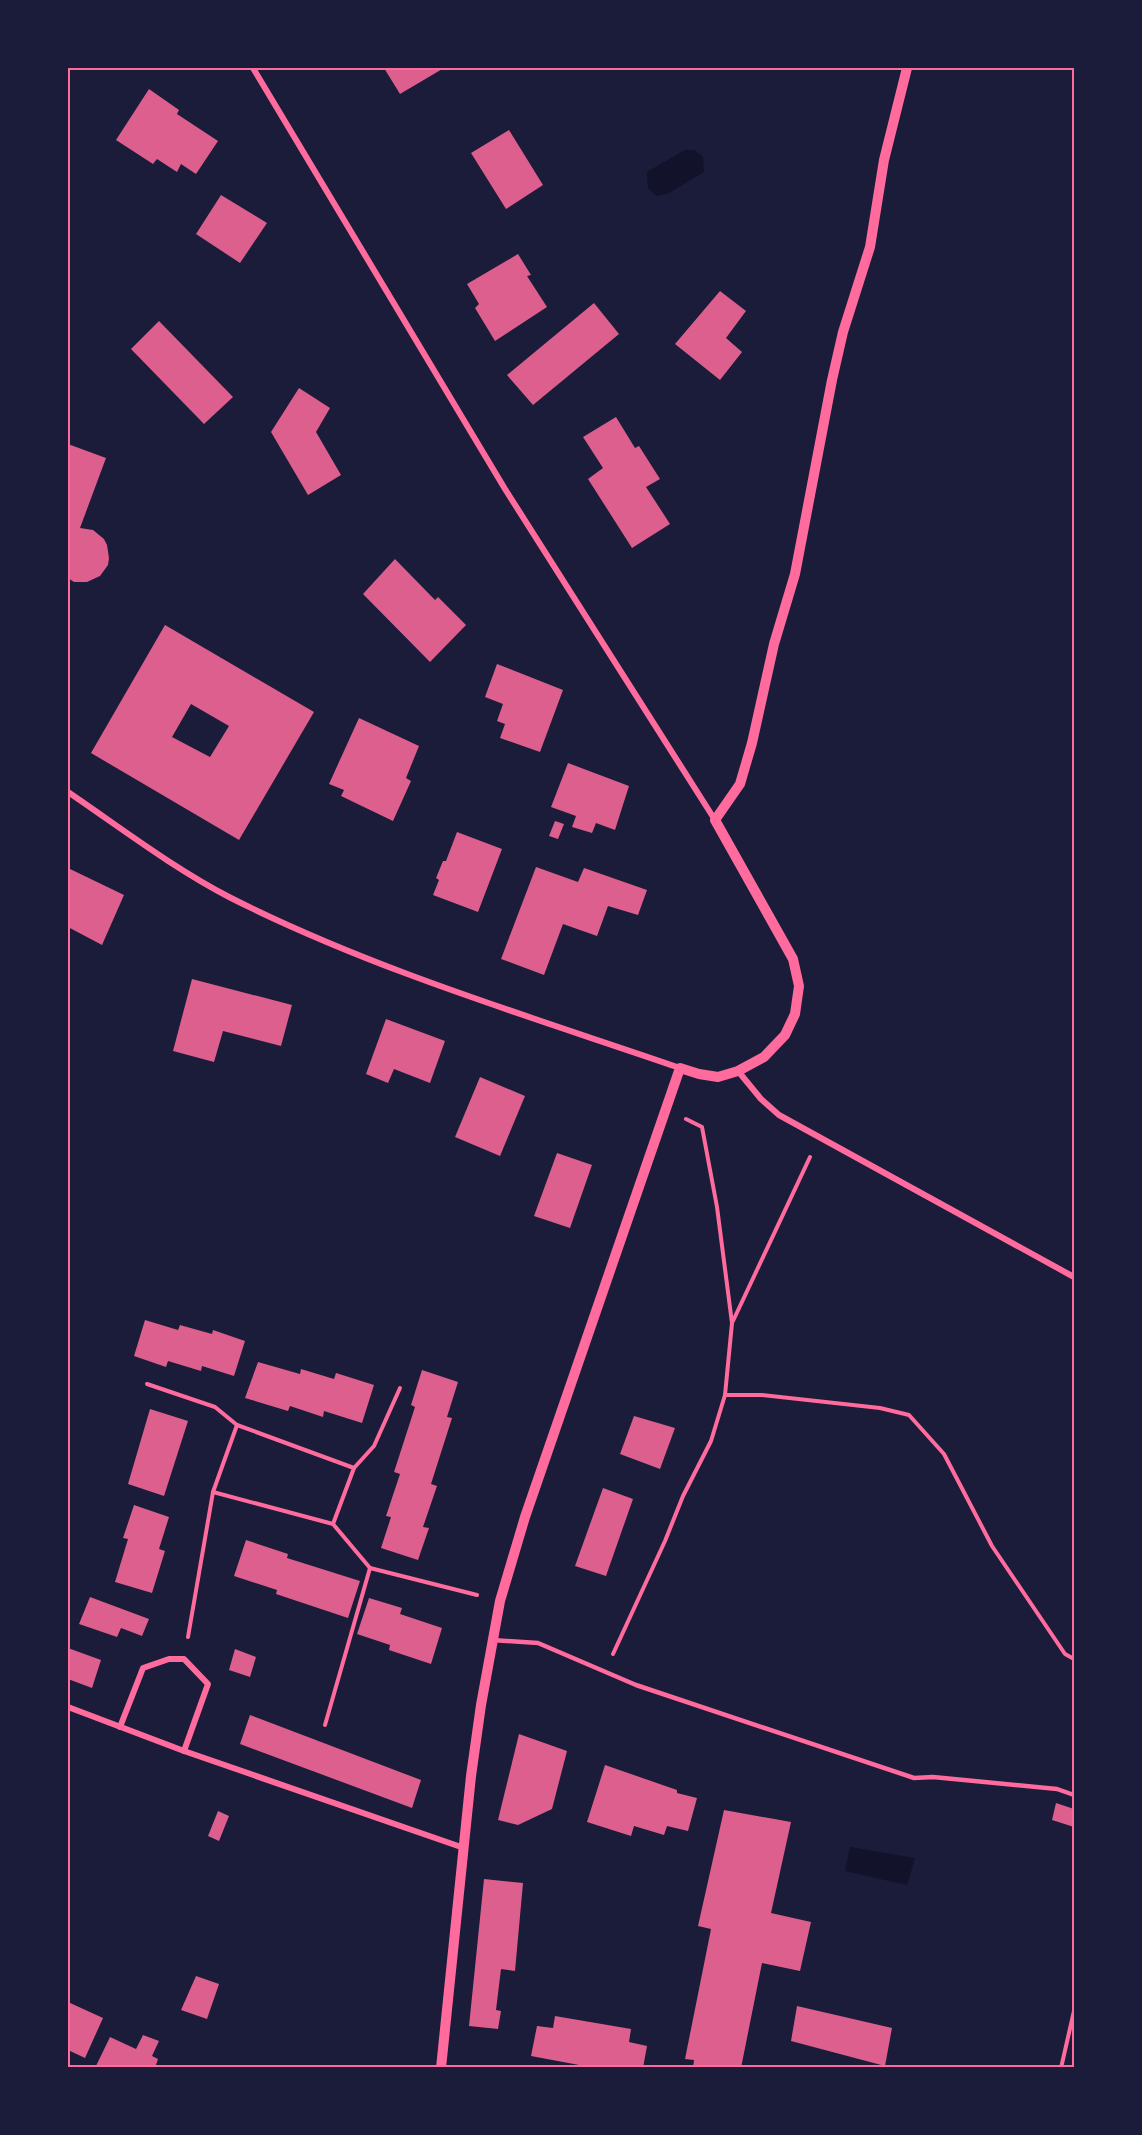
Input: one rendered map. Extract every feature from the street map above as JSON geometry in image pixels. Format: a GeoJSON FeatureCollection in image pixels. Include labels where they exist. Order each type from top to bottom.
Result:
{"type":"FeatureCollection","features":[{"type":"Feature","properties":{"kind":"street"},"geometry":{"type":"LineString","coordinates":[[68,792],[197,879],[231,898],[357,955],[699,1074],[718,1077],[738,1071],[764,1057],[784,1035],[795,1014],[799,986],[793,959],[715,820],[505,489],[253,68]]}},
{"type":"Feature","properties":{"kind":"street"},"geometry":{"type":"LineString","coordinates":[[715,820],[740,784],[752,743],[774,644],[795,574],[834,370],[870,247],[884,160],[907,68]]}},
{"type":"Feature","properties":{"kind":"street"},"geometry":{"type":"LineString","coordinates":[[441,2067],[473,1764],[500,1601],[525,1517],[680,1068]]}},
{"type":"Feature","properties":{"kind":"street"},"geometry":{"type":"LineString","coordinates":[[738,1071],[761,1099],[779,1115],[1074,1277]]}},
{"type":"Feature","properties":{"kind":"street"},"geometry":{"type":"LineString","coordinates":[[120,1727],[143,1668],[169,1659],[184,1659],[208,1684],[184,1751]]}},
{"type":"Feature","properties":{"kind":"street"},"geometry":{"type":"LineString","coordinates":[[68,1707],[184,1751],[464,1848]]}},
{"type":"Feature","properties":{"kind":"lane"},"geometry":{"type":"LineString","coordinates":[[492,1641],[538,1643],[636,1685],[914,1778],[1057,1789],[1074,1795]]}},
{"type":"Feature","properties":{"kind":"path"},"geometry":{"type":"LineString","coordinates":[[605,1672],[683,1496],[711,1441],[725,1395],[732,1323],[717,1207],[702,1126],[666,1109]]}},
{"type":"Feature","properties":{"kind":"path"},"geometry":{"type":"LineString","coordinates":[[732,1323],[819,1137]]}},
{"type":"Feature","properties":{"kind":"path"},"geometry":{"type":"LineString","coordinates":[[147,1384],[215,1407],[237,1425],[354,1468]]}},
{"type":"Feature","properties":{"kind":"path"},"geometry":{"type":"LineString","coordinates":[[333,1524],[354,1468],[374,1446],[400,1388]]}},
{"type":"Feature","properties":{"kind":"path"},"geometry":{"type":"LineString","coordinates":[[725,1395],[761,1395],[880,1408],[909,1415],[944,1454],[992,1546],[1065,1654],[1074,1659]]}},
{"type":"Feature","properties":{"kind":"path"},"geometry":{"type":"LineString","coordinates":[[184,1659],[213,1492],[237,1425]]}},
{"type":"Feature","properties":{"kind":"path"},"geometry":{"type":"LineString","coordinates":[[213,1492],[333,1524],[370,1568],[500,1601]]}},
{"type":"Feature","properties":{"kind":"path"},"geometry":{"type":"LineString","coordinates":[[325,1725],[370,1568]]}},
{"type":"Feature","properties":{"kind":"path"},"geometry":{"type":"LineString","coordinates":[[1061,2067],[1074,2011]]}},
{"type":"Feature","properties":{"kind":"shaded area"},"geometry":{"type":"Polygon","coordinates":[[[685,150],[694,150],[703,157],[704,172],[669,193],[656,196],[648,188],[647,172],[685,150]]]}},
{"type":"Feature","properties":{"kind":"shaded area"},"geometry":{"type":"Polygon","coordinates":[[[850,1847],[915,1858],[907,1885],[845,1871],[850,1847]]]}},
{"type":"Feature","properties":{"kind":"building"},"geometry":{"type":"Polygon","coordinates":[[[384,68],[444,68],[400,94],[384,68]]]}},
{"type":"Feature","properties":{"kind":"building"},"geometry":{"type":"Polygon","coordinates":[[[149,89],[179,110],[177,114],[218,141],[196,174],[181,164],[177,172],[157,159],[153,164],[116,140],[149,89]]]}},
{"type":"Feature","properties":{"kind":"building"},"geometry":{"type":"Polygon","coordinates":[[[509,130],[543,185],[506,209],[471,153],[509,130]]]}},
{"type":"Feature","properties":{"kind":"building"},"geometry":{"type":"Polygon","coordinates":[[[221,195],[267,223],[240,263],[196,234],[221,195]]]}},
{"type":"Feature","properties":{"kind":"building"},"geometry":{"type":"Polygon","coordinates":[[[518,254],[531,275],[527,276],[547,307],[495,341],[475,308],[479,304],[467,284],[518,254]]]}},
{"type":"Feature","properties":{"kind":"building"},"geometry":{"type":"Polygon","coordinates":[[[720,291],[746,311],[726,338],[742,352],[720,380],[675,344],[720,291]]]}},
{"type":"Feature","properties":{"kind":"building"},"geometry":{"type":"Polygon","coordinates":[[[594,303],[619,334],[533,405],[507,375],[594,303]]]}},
{"type":"Feature","properties":{"kind":"building"},"geometry":{"type":"Polygon","coordinates":[[[159,321],[233,397],[204,424],[131,349],[159,321]]]}},
{"type":"Feature","properties":{"kind":"building"},"geometry":{"type":"Polygon","coordinates":[[[299,388],[330,408],[316,432],[341,475],[308,495],[271,432],[299,388]]]}},
{"type":"Feature","properties":{"kind":"building"},"geometry":{"type":"Polygon","coordinates":[[[616,417],[635,448],[639,446],[660,479],[646,487],[670,524],[632,548],[588,479],[603,468],[583,437],[616,417]]]}},
{"type":"Feature","properties":{"kind":"building"},"geometry":{"type":"Polygon","coordinates":[[[68,444],[106,458],[80,528],[93,530],[104,539],[109,558],[108,565],[100,576],[87,582],[74,582],[68,578],[68,444]]]}},
{"type":"Feature","properties":{"kind":"building"},"geometry":{"type":"Polygon","coordinates":[[[395,559],[435,600],[438,597],[466,625],[430,662],[363,594],[395,559]]]}},
{"type":"Feature","properties":{"kind":"building"},"geometry":{"type":"Polygon","coordinates":[[[165,625],[314,712],[239,840],[91,753],[165,625]],[[191,704],[172,737],[210,757],[229,726],[191,704]]]}},
{"type":"Feature","properties":{"kind":"building"},"geometry":{"type":"Polygon","coordinates":[[[497,664],[563,690],[540,752],[500,738],[505,724],[497,721],[503,704],[485,697],[497,664]]]}},
{"type":"Feature","properties":{"kind":"building"},"geometry":{"type":"Polygon","coordinates":[[[359,718],[419,746],[406,778],[411,781],[393,821],[341,796],[344,790],[329,784],[359,718]]]}},
{"type":"Feature","properties":{"kind":"building"},"geometry":{"type":"Polygon","coordinates":[[[568,763],[629,786],[615,830],[596,823],[592,833],[572,827],[576,816],[551,807],[568,763]]]}},
{"type":"Feature","properties":{"kind":"building"},"geometry":{"type":"Polygon","coordinates":[[[555,821],[564,824],[558,839],[549,836],[555,821]]]}},
{"type":"Feature","properties":{"kind":"building"},"geometry":{"type":"Polygon","coordinates":[[[457,832],[502,849],[478,912],[433,895],[439,880],[436,878],[443,861],[446,861],[457,832]]]}},
{"type":"Feature","properties":{"kind":"building"},"geometry":{"type":"Polygon","coordinates":[[[536,867],[578,882],[584,868],[647,890],[638,915],[608,906],[597,936],[563,924],[544,975],[501,959],[536,867]]]}},
{"type":"Feature","properties":{"kind":"building"},"geometry":{"type":"Polygon","coordinates":[[[68,868],[124,895],[102,945],[68,927],[68,868]]]}},
{"type":"Feature","properties":{"kind":"building"},"geometry":{"type":"Polygon","coordinates":[[[192,979],[292,1005],[281,1046],[223,1031],[214,1062],[173,1051],[192,979]]]}},
{"type":"Feature","properties":{"kind":"building"},"geometry":{"type":"Polygon","coordinates":[[[386,1019],[445,1041],[430,1083],[394,1069],[388,1083],[366,1074],[386,1019]]]}},
{"type":"Feature","properties":{"kind":"building"},"geometry":{"type":"Polygon","coordinates":[[[480,1077],[525,1096],[500,1156],[455,1137],[480,1077]]]}},
{"type":"Feature","properties":{"kind":"building"},"geometry":{"type":"Polygon","coordinates":[[[557,1153],[592,1165],[570,1228],[534,1216],[557,1153]]]}},
{"type":"Feature","properties":{"kind":"building"},"geometry":{"type":"Polygon","coordinates":[[[145,1320],[178,1330],[180,1325],[212,1334],[213,1330],[245,1341],[234,1376],[202,1366],[201,1371],[168,1361],[166,1367],[134,1356],[145,1320]]]}},
{"type":"Feature","properties":{"kind":"building"},"geometry":{"type":"Polygon","coordinates":[[[258,1362],[300,1374],[301,1369],[334,1379],[336,1373],[374,1385],[362,1423],[324,1411],[323,1417],[290,1406],[288,1411],[245,1398],[258,1362]]]}},
{"type":"Feature","properties":{"kind":"building"},"geometry":{"type":"Polygon","coordinates":[[[422,1370],[458,1382],[447,1417],[452,1418],[431,1484],[437,1486],[423,1527],[429,1528],[418,1560],[381,1548],[391,1517],[386,1516],[400,1474],[394,1472],[415,1407],[411,1405],[422,1370]]]}},
{"type":"Feature","properties":{"kind":"building"},"geometry":{"type":"Polygon","coordinates":[[[150,1409],[188,1421],[164,1496],[128,1484],[150,1409]]]}},
{"type":"Feature","properties":{"kind":"building"},"geometry":{"type":"Polygon","coordinates":[[[634,1416],[675,1428],[660,1469],[620,1454],[634,1416]]]}},
{"type":"Feature","properties":{"kind":"building"},"geometry":{"type":"Polygon","coordinates":[[[603,1488],[633,1499],[606,1576],[575,1566],[603,1488]]]}},
{"type":"Feature","properties":{"kind":"building"},"geometry":{"type":"Polygon","coordinates":[[[134,1505],[169,1517],[159,1549],[165,1551],[152,1593],[115,1582],[128,1539],[123,1538],[134,1505]]]}},
{"type":"Feature","properties":{"kind":"building"},"geometry":{"type":"Polygon","coordinates":[[[246,1540],[288,1554],[287,1558],[360,1581],[348,1618],[276,1594],[277,1590],[234,1576],[246,1540]]]}},
{"type":"Feature","properties":{"kind":"building"},"geometry":{"type":"Polygon","coordinates":[[[90,1597],[149,1619],[142,1636],[121,1628],[117,1637],[79,1624],[90,1597]]]}},
{"type":"Feature","properties":{"kind":"building"},"geometry":{"type":"Polygon","coordinates":[[[369,1598],[402,1608],[400,1614],[442,1628],[431,1664],[389,1650],[390,1645],[357,1634],[369,1598]]]}},
{"type":"Feature","properties":{"kind":"building"},"geometry":{"type":"Polygon","coordinates":[[[68,1648],[101,1660],[92,1688],[68,1679],[68,1648]]]}},
{"type":"Feature","properties":{"kind":"building"},"geometry":{"type":"Polygon","coordinates":[[[235,1649],[256,1657],[250,1677],[229,1670],[235,1649]]]}},
{"type":"Feature","properties":{"kind":"building"},"geometry":{"type":"Polygon","coordinates":[[[250,1715],[421,1780],[412,1808],[240,1744],[250,1715]]]}},
{"type":"Feature","properties":{"kind":"building"},"geometry":{"type":"Polygon","coordinates":[[[519,1734],[567,1751],[552,1809],[518,1825],[498,1820],[519,1734]]]}},
{"type":"Feature","properties":{"kind":"building"},"geometry":{"type":"Polygon","coordinates":[[[605,1765],[677,1790],[677,1793],[697,1798],[688,1831],[667,1826],[664,1835],[634,1826],[631,1836],[587,1822],[605,1765]]]}},
{"type":"Feature","properties":{"kind":"building"},"geometry":{"type":"Polygon","coordinates":[[[1056,1803],[1074,1809],[1074,1827],[1052,1820],[1056,1803]]]}},
{"type":"Feature","properties":{"kind":"building"},"geometry":{"type":"Polygon","coordinates":[[[724,1810],[791,1822],[771,1913],[811,1922],[800,1971],[762,1963],[741,2068],[693,2068],[694,2060],[685,2059],[711,1929],[698,1926],[724,1810]]]}},
{"type":"Feature","properties":{"kind":"building"},"geometry":{"type":"Polygon","coordinates":[[[218,1811],[229,1816],[219,1841],[208,1836],[218,1811]]]}},
{"type":"Feature","properties":{"kind":"building"},"geometry":{"type":"Polygon","coordinates":[[[484,1879],[523,1883],[515,1971],[501,1969],[496,2010],[501,2011],[498,2029],[469,2026],[484,1879]]]}},
{"type":"Feature","properties":{"kind":"building"},"geometry":{"type":"Polygon","coordinates":[[[196,1976],[219,1984],[207,2019],[181,2010],[196,1976]]]}},
{"type":"Feature","properties":{"kind":"building"},"geometry":{"type":"Polygon","coordinates":[[[68,2002],[103,2018],[85,2058],[68,2050],[68,2002]]]}},
{"type":"Feature","properties":{"kind":"building"},"geometry":{"type":"Polygon","coordinates":[[[797,2006],[892,2028],[885,2066],[791,2041],[797,2006]]]}},
{"type":"Feature","properties":{"kind":"building"},"geometry":{"type":"Polygon","coordinates":[[[555,2016],[631,2029],[629,2042],[647,2046],[643,2068],[595,2068],[531,2056],[537,2026],[553,2028],[555,2016]]]}},
{"type":"Feature","properties":{"kind":"building"},"geometry":{"type":"Polygon","coordinates":[[[143,2035],[159,2041],[152,2056],[158,2059],[155,2068],[95,2068],[110,2037],[136,2049],[143,2035]]]}}]}
